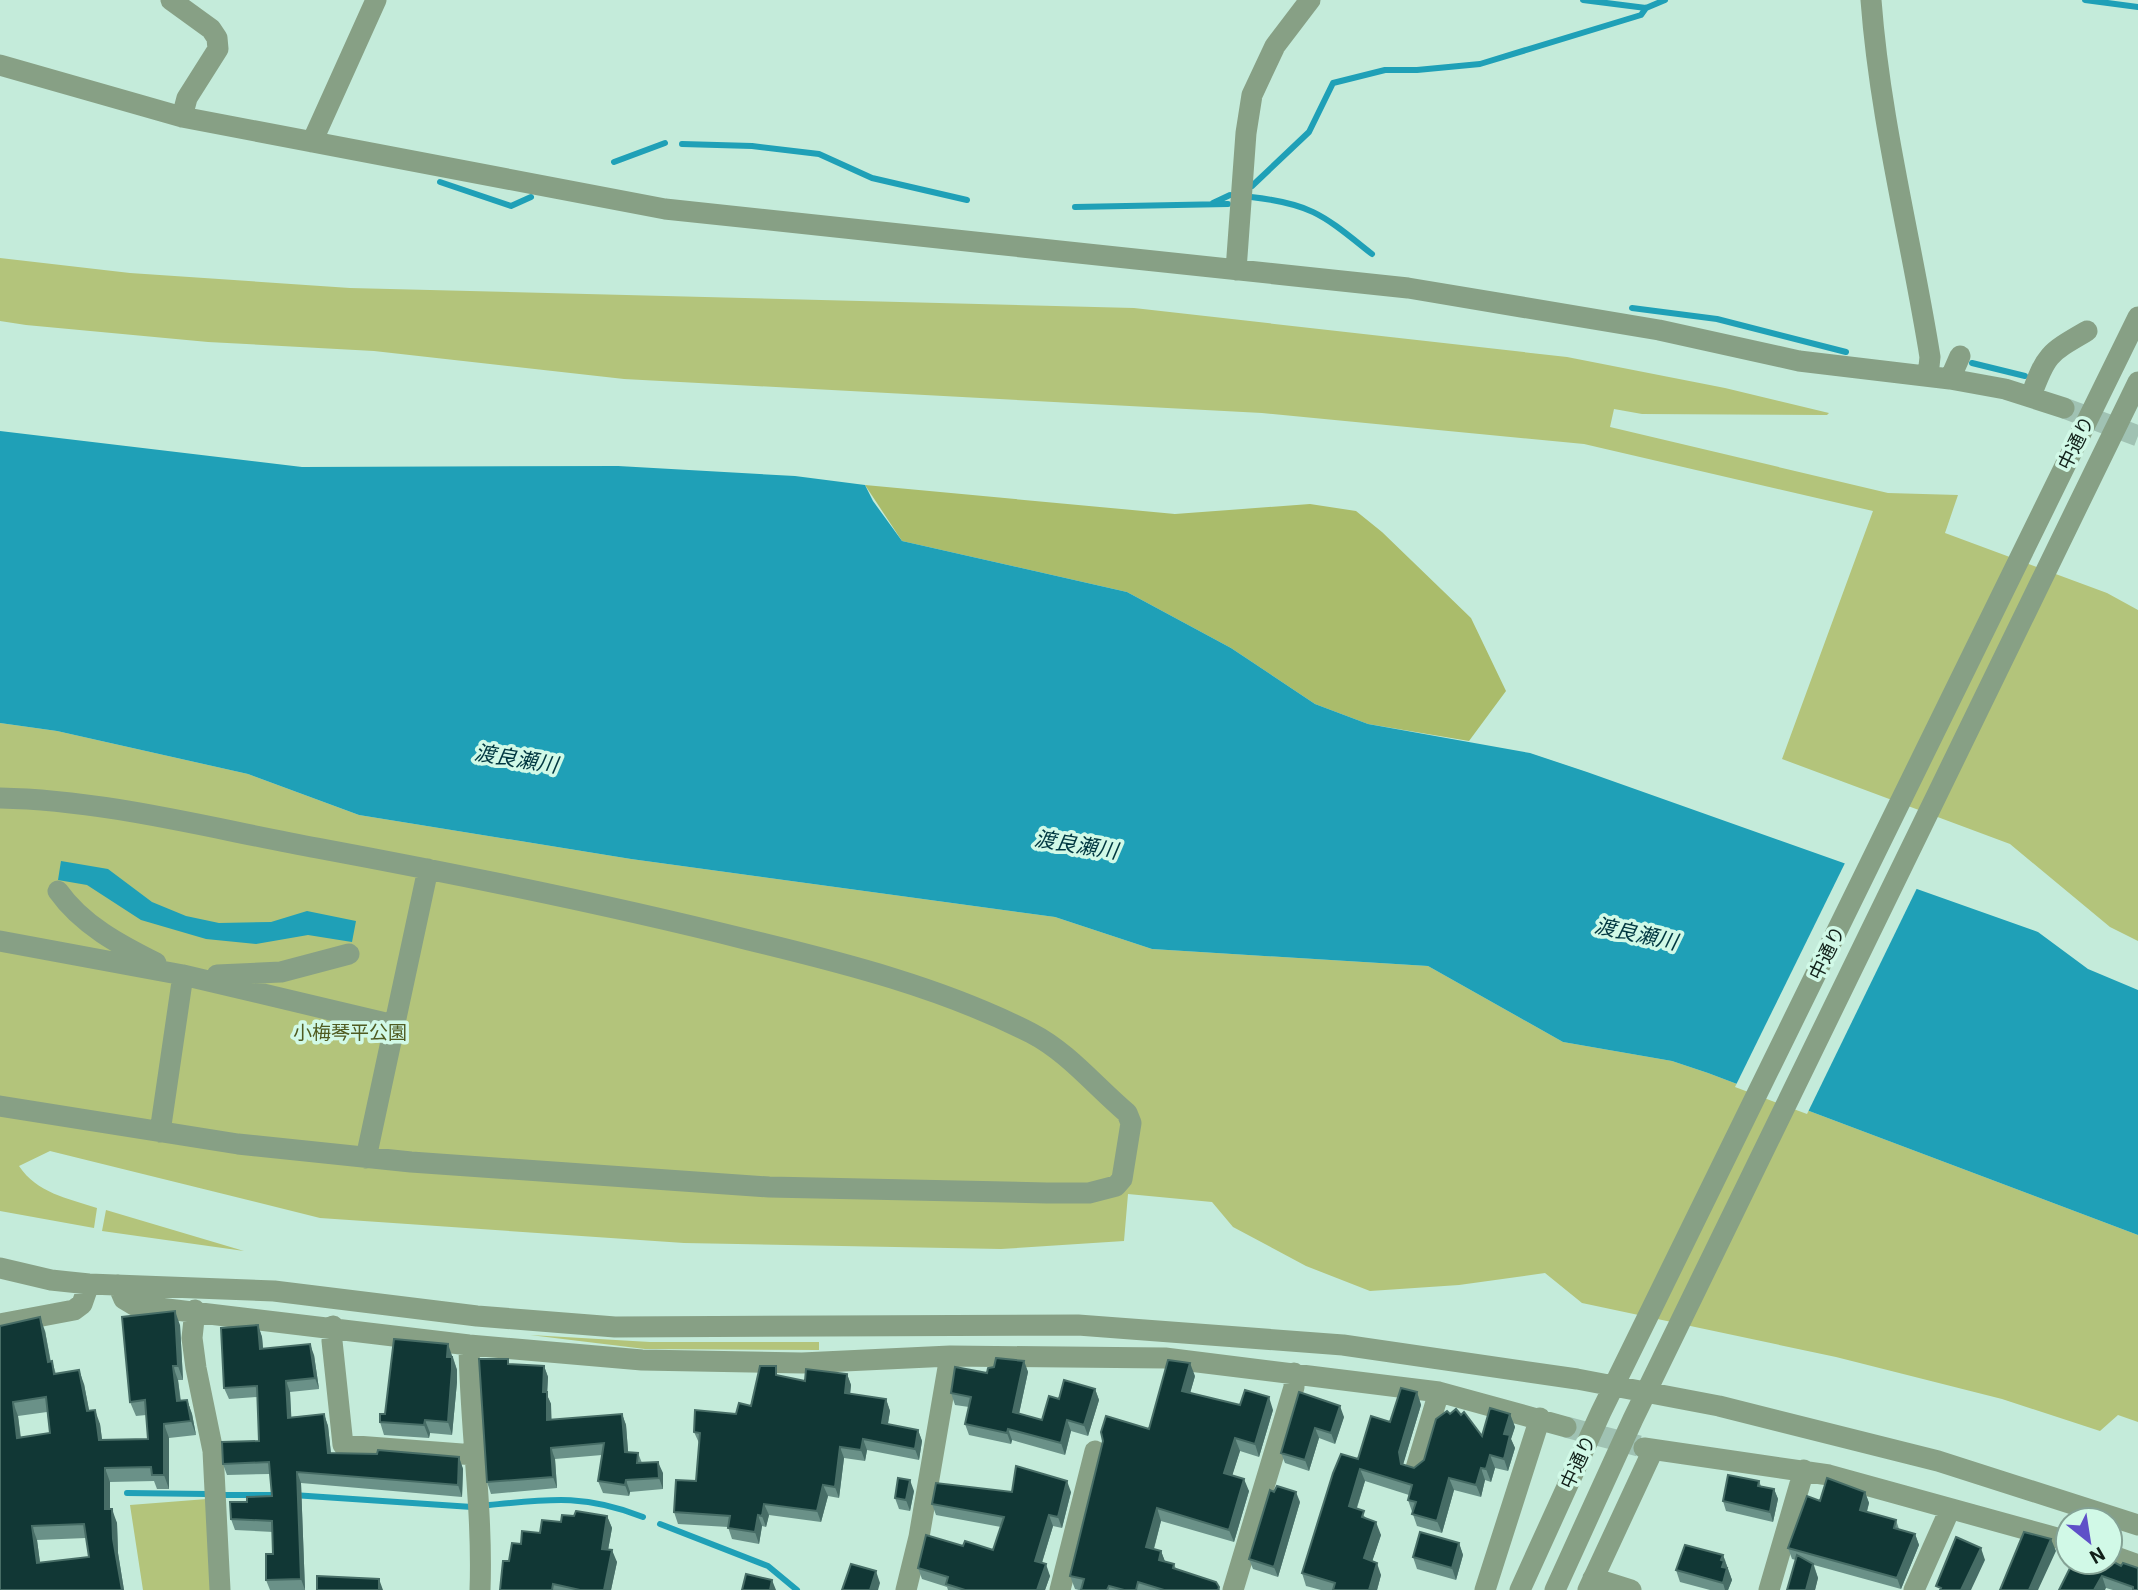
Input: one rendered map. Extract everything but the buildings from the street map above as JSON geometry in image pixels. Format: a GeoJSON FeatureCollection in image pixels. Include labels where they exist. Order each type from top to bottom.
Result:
{"type":"FeatureCollection","features":[{"type":"Feature","properties":{"kind":"street"},"geometry":{"type":"LineString","coordinates":[[171,0],[211,29],[217,38],[218,49],[187,98],[182,117]]}},
{"type":"Feature","properties":{"kind":"street"},"geometry":{"type":"LineString","coordinates":[[312,142],[376,0]]}},
{"type":"Feature","properties":{"kind":"street"},"geometry":{"type":"LineString","coordinates":[[1236,270],[1246,133],[1252,95],[1275,46],[1310,0]]}},
{"type":"Feature","properties":{"kind":"street"},"geometry":{"type":"LineString","coordinates":[[1871,0],[1874,41],[1899,203],[1930,357],[1928,376]]}},
{"type":"Feature","properties":{"kind":"street"},"geometry":{"type":"LineString","coordinates":[[0,65],[182,117],[665,209],[900,232],[1113,259],[1408,288],[1659,330],[1800,361],[1950,379],[2031,396],[2064,408]]}},
{"type":"Feature","properties":{"kind":"street","name":"中通り"},"geometry":{"type":"LineString","coordinates":[[1520,1590],[1614,1387],[2138,317]]}},
{"type":"Feature","properties":{"kind":"street"},"geometry":{"type":"LineString","coordinates":[[2031,396],[2044,361],[2051,352],[2087,331]]}},
{"type":"Feature","properties":{"kind":"street"},"geometry":{"type":"LineString","coordinates":[[1950,379],[1960,356]]}},
{"type":"Feature","properties":{"kind":"street","name":"中通り"},"geometry":{"type":"LineString","coordinates":[[1555,1590],[1646,1392],[2138,382]]}},
{"type":"Feature","properties":{"kind":"street"},"geometry":{"type":"LineString","coordinates":[[0,798],[30,799],[110,810],[548,892],[845,964],[969,1004],[1033,1034],[1063,1054],[1127,1113],[1131,1124],[1122,1179],[1111,1190],[1089,1193],[857,1190],[670,1181],[366,1158],[160,1132],[0,1106]]}},
{"type":"Feature","properties":{"kind":"street"},"geometry":{"type":"LineString","coordinates":[[366,1158],[428,869]]}},
{"type":"Feature","properties":{"kind":"street"},"geometry":{"type":"LineString","coordinates":[[58,891],[66,902],[103,934],[121,946],[183,975],[281,972],[349,954]]}},
{"type":"Feature","properties":{"kind":"street"},"geometry":{"type":"LineString","coordinates":[[0,941],[183,975],[394,1025]]}},
{"type":"Feature","properties":{"kind":"street"},"geometry":{"type":"LineString","coordinates":[[160,1132],[183,975]]}},
{"type":"Feature","properties":{"kind":"street"},"geometry":{"type":"LineString","coordinates":[[0,1268],[51,1280],[89,1284],[307,1294],[477,1316],[615,1327],[1140,1327],[1343,1345],[1577,1379],[1731,1408],[1938,1461],[2138,1525]]}},
{"type":"Feature","properties":{"kind":"street"},"geometry":{"type":"LineString","coordinates":[[0,1324],[74,1310],[82,1304],[89,1284]]}},
{"type":"Feature","properties":{"kind":"street"},"geometry":{"type":"LineString","coordinates":[[118,1285],[124,1299],[134,1305],[333,1326],[469,1345],[642,1360],[802,1363],[950,1356],[1165,1358],[1439,1392],[1566,1427]]}},
{"type":"Feature","properties":{"kind":"street"},"geometry":{"type":"LineString","coordinates":[[195,1310],[192,1338],[213,1451],[220,1590]]}},
{"type":"Feature","properties":{"kind":"street"},"geometry":{"type":"LineString","coordinates":[[333,1326],[332,1341],[343,1445],[349,1448],[475,1455]]}},
{"type":"Feature","properties":{"kind":"street"},"geometry":{"type":"LineString","coordinates":[[469,1345],[480,1500],[480,1590]]}},
{"type":"Feature","properties":{"kind":"street"},"geometry":{"type":"LineString","coordinates":[[906,1590],[919,1537],[950,1356]]}},
{"type":"Feature","properties":{"kind":"street"},"geometry":{"type":"LineString","coordinates":[[1233,1590],[1294,1387],[1294,1373]]}},
{"type":"Feature","properties":{"kind":"street"},"geometry":{"type":"LineString","coordinates":[[1416,1468],[1439,1392]]}},
{"type":"Feature","properties":{"kind":"street"},"geometry":{"type":"LineString","coordinates":[[1485,1590],[1540,1418]]}},
{"type":"Feature","properties":{"kind":"street"},"geometry":{"type":"LineString","coordinates":[[1631,1590],[1591,1584],[1649,1449],[1747,1465],[1804,1470],[2054,1537]]}},
{"type":"Feature","properties":{"kind":"street"},"geometry":{"type":"LineString","coordinates":[[1060,1590],[1095,1451]]}},
{"type":"Feature","properties":{"kind":"street"},"geometry":{"type":"LineString","coordinates":[[1769,1590],[1804,1470]]}},
{"type":"Feature","properties":{"kind":"street"},"geometry":{"type":"LineString","coordinates":[[1914,1590],[1950,1509]]}},
{"type":"Feature","properties":{"kind":"green space"},"geometry":{"type":"Polygon","coordinates":[[[0,258],[130,273],[350,288],[1134,308],[1567,357],[1725,388],[1829,413],[1642,414],[1614,409],[1610,427],[1888,493],[1958,495],[1945,533],[2107,593],[2138,610],[2138,941],[2110,927],[2010,844],[1782,759],[1873,511],[1584,444],[1262,413],[624,379],[374,351],[208,342],[26,325],[0,321],[0,258]]]}},
{"type":"Feature","properties":{"kind":"green space"},"geometry":{"type":"Polygon","coordinates":[[[865,485],[1175,514],[1310,504],[1356,511],[1382,532],[1471,618],[1506,691],[1469,741],[1368,724],[1315,704],[1231,648],[1127,592],[902,541],[865,485]]]}},
{"type":"Feature","properties":{"kind":"green space","name":"小梅琴平公園"},"geometry":{"type":"Polygon","coordinates":[[[0,723],[57,731],[248,774],[359,815],[631,859],[1055,917],[1152,949],[1428,966],[1563,1042],[1672,1061],[1708,1073],[2138,1235],[2138,1422],[2118,1415],[2100,1431],[2002,1399],[1836,1357],[1582,1303],[1545,1273],[1459,1285],[1370,1291],[1306,1266],[1233,1227],[1212,1202],[1128,1194],[1124,1241],[1001,1249],[684,1243],[320,1218],[50,1151],[19,1166],[44,1189],[97,1208],[94,1228],[0,1211],[0,723]]]}},
{"type":"Feature","properties":{"kind":"green space"},"geometry":{"type":"Polygon","coordinates":[[[106,1210],[244,1251],[102,1231],[106,1210]]]}},
{"type":"Feature","properties":{"kind":"green space"},"geometry":{"type":"Polygon","coordinates":[[[530,1335],[650,1342],[819,1342],[819,1350],[645,1349],[530,1335]]]}},
{"type":"Feature","properties":{"kind":"green space"},"geometry":{"type":"Polygon","coordinates":[[[207,1499],[211,1590],[143,1590],[130,1505],[207,1499]]]}},
{"type":"Feature","properties":{"kind":"water","name":"渡良瀬川"},"geometry":{"type":"Polygon","coordinates":[[[0,431],[302,467],[618,466],[795,476],[865,485],[873,501],[902,541],[1127,592],[1231,648],[1315,704],[1368,724],[1530,753],[1587,772],[2038,932],[2088,969],[2138,990],[2138,1235],[1708,1073],[1672,1061],[1563,1042],[1428,966],[1152,949],[1055,917],[631,859],[359,815],[248,774],[57,731],[0,723],[0,431]]]}},
{"type":"Feature","properties":{"kind":"water"},"geometry":{"type":"Polygon","coordinates":[[[61,861],[108,869],[152,902],[186,916],[219,923],[271,922],[307,911],[356,921],[352,942],[308,935],[256,944],[206,939],[141,920],[87,885],[58,880],[61,861]]]}},
{"type":"Feature","properties":{"kind":"pier"},"geometry":{"type":"Polygon","coordinates":[[[1846,861],[1918,886],[1807,1114],[1735,1087],[1846,861]]]}},
{"type":"Feature","properties":{"kind":"waterway"},"geometry":{"type":"LineString","coordinates":[[1583,0],[1646,8],[1665,0]]}},
{"type":"Feature","properties":{"kind":"waterway"},"geometry":{"type":"LineString","coordinates":[[2085,0],[2138,7]]}},
{"type":"Feature","properties":{"kind":"waterway"},"geometry":{"type":"LineString","coordinates":[[1252,186],[1309,132],[1333,83],[1385,70],[1480,64],[1641,15],[1646,8]]}},
{"type":"Feature","properties":{"kind":"waterway"},"geometry":{"type":"LineString","coordinates":[[614,162],[665,143]]}},
{"type":"Feature","properties":{"kind":"waterway"},"geometry":{"type":"LineString","coordinates":[[682,144],[752,146],[819,154],[872,178],[967,200]]}},
{"type":"Feature","properties":{"kind":"waterway"},"geometry":{"type":"LineString","coordinates":[[440,182],[511,206],[531,197]]}},
{"type":"Feature","properties":{"kind":"waterway"},"geometry":{"type":"LineString","coordinates":[[1213,203],[1230,195]]}},
{"type":"Feature","properties":{"kind":"waterway"},"geometry":{"type":"LineString","coordinates":[[1251,197],[1289,204],[1317,214],[1372,254]]}},
{"type":"Feature","properties":{"kind":"waterway"},"geometry":{"type":"LineString","coordinates":[[1075,207],[1228,204]]}},
{"type":"Feature","properties":{"kind":"waterway"},"geometry":{"type":"LineString","coordinates":[[1632,308],[1717,319],[1846,352]]}},
{"type":"Feature","properties":{"kind":"waterway"},"geometry":{"type":"LineString","coordinates":[[1972,363],[2025,376]]}},
{"type":"Feature","properties":{"kind":"waterway"},"geometry":{"type":"LineString","coordinates":[[127,1493],[207,1494]]}},
{"type":"Feature","properties":{"kind":"waterway"},"geometry":{"type":"LineString","coordinates":[[221,1495],[278,1495]]}},
{"type":"Feature","properties":{"kind":"waterway"},"geometry":{"type":"LineString","coordinates":[[293,1495],[472,1507]]}},
{"type":"Feature","properties":{"kind":"waterway"},"geometry":{"type":"LineString","coordinates":[[489,1505],[567,1500],[603,1505],[643,1517]]}},
{"type":"Feature","properties":{"kind":"waterway"},"geometry":{"type":"LineString","coordinates":[[660,1524],[768,1566],[797,1590]]}},
{"type":"Feature","properties":{"kind":"tunnel"},"geometry":{"type":"LineString","coordinates":[[2064,408],[2138,436]]}},
{"type":"Feature","properties":{"kind":"tunnel"},"geometry":{"type":"LineString","coordinates":[[1566,1427],[1639,1446]]}}]}
